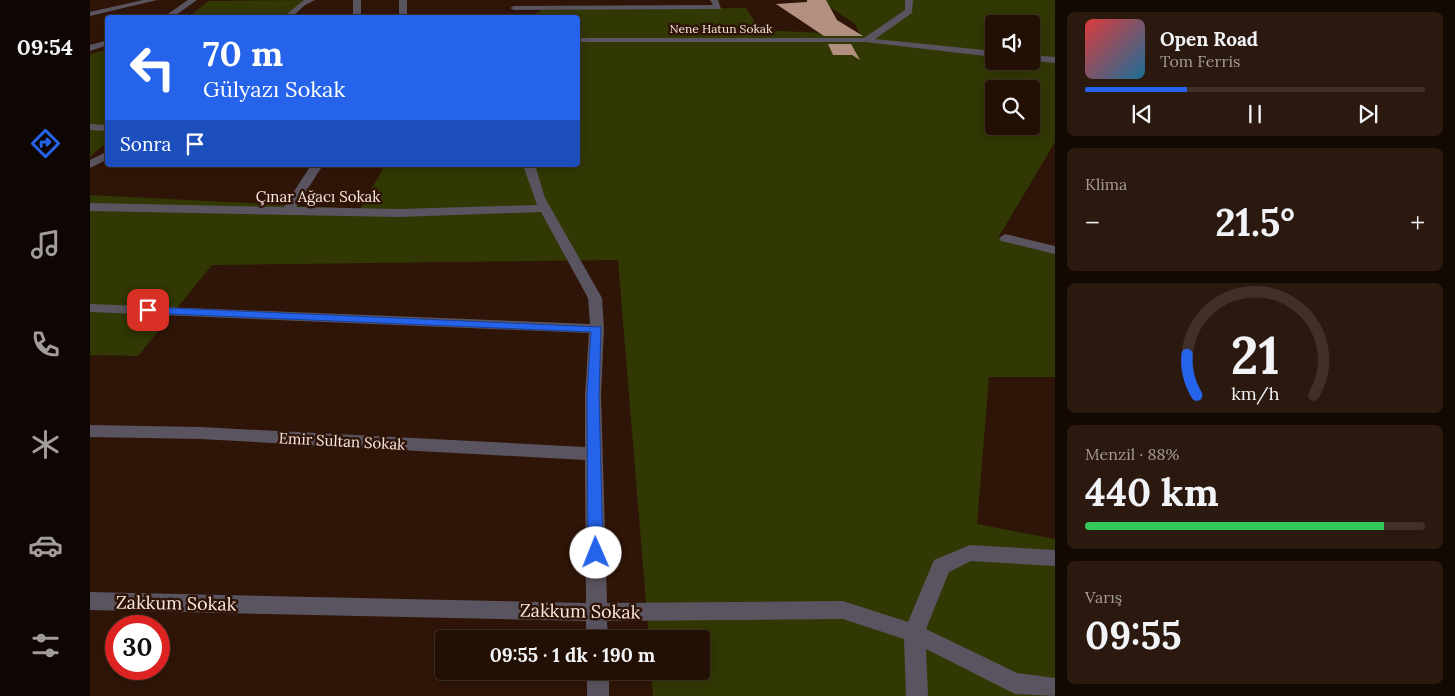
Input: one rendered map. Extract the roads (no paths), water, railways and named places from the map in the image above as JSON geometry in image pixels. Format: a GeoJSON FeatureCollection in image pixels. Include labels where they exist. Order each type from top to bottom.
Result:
{"type":"FeatureCollection","features":[{"type":"Feature","properties":{"kind":"street"},"geometry":{"type":"LineString","coordinates":[[90,14],[153,0]]}},
{"type":"Feature","properties":{"kind":"street"},"geometry":{"type":"LineString","coordinates":[[170,15],[193,0]]}},
{"type":"Feature","properties":{"kind":"street"},"geometry":{"type":"LineString","coordinates":[[289,15],[302,3],[311,0]]}},
{"type":"Feature","properties":{"kind":"street"},"geometry":{"type":"LineString","coordinates":[[357,15],[358,0]]}},
{"type":"Feature","properties":{"kind":"street"},"geometry":{"type":"LineString","coordinates":[[403,0],[403,15]]}},
{"type":"Feature","properties":{"kind":"street"},"geometry":{"type":"LineString","coordinates":[[508,0],[517,15],[718,7],[714,0]]}},
{"type":"Feature","properties":{"kind":"street"},"geometry":{"type":"LineString","coordinates":[[865,40],[872,38],[885,26],[905,15],[909,11],[909,0]]}},
{"type":"Feature","properties":{"kind":"street","name":"Nene Hatun Sokak"},"geometry":{"type":"LineString","coordinates":[[580,40],[865,40],[985,53]]}},
{"type":"Feature","properties":{"kind":"street"},"geometry":{"type":"LineString","coordinates":[[90,48],[105,43]]}},
{"type":"Feature","properties":{"kind":"street"},"geometry":{"type":"LineString","coordinates":[[1040,59],[1055,60]]}},
{"type":"Feature","properties":{"kind":"street"},"geometry":{"type":"LineString","coordinates":[[90,127],[105,128]]}},
{"type":"Feature","properties":{"kind":"street"},"geometry":{"type":"LineString","coordinates":[[90,165],[105,156]]}},
{"type":"Feature","properties":{"kind":"street"},"geometry":{"type":"LineString","coordinates":[[286,212],[315,167]]}},
{"type":"Feature","properties":{"kind":"street"},"geometry":{"type":"LineString","coordinates":[[530,167],[539,198],[595,298],[597,329],[593,395],[597,630]]}},
{"type":"Feature","properties":{"kind":"street","name":"Çınar Ağacı Sokak"},"geometry":{"type":"LineString","coordinates":[[90,207],[286,212],[408,212],[546,208]]}},
{"type":"Feature","properties":{"kind":"street"},"geometry":{"type":"LineString","coordinates":[[1005,238],[1055,250]]}},
{"type":"Feature","properties":{"kind":"street"},"geometry":{"type":"LineString","coordinates":[[90,308],[597,329]]}},
{"type":"Feature","properties":{"kind":"street","name":"Emir Sultan Sokak"},"geometry":{"type":"LineString","coordinates":[[90,431],[200,433],[594,454]]}},
{"type":"Feature","properties":{"kind":"street"},"geometry":{"type":"LineString","coordinates":[[918,696],[914,633],[941,566],[970,552],[1055,558]]}},
{"type":"Feature","properties":{"kind":"street","name":"Zakkum Sokak"},"geometry":{"type":"LineString","coordinates":[[90,601],[597,612],[843,610],[914,633],[1015,683],[1055,690]]}},
{"type":"Feature","properties":{"kind":"street"},"geometry":{"type":"LineString","coordinates":[[598,680],[598,696]]}}]}
